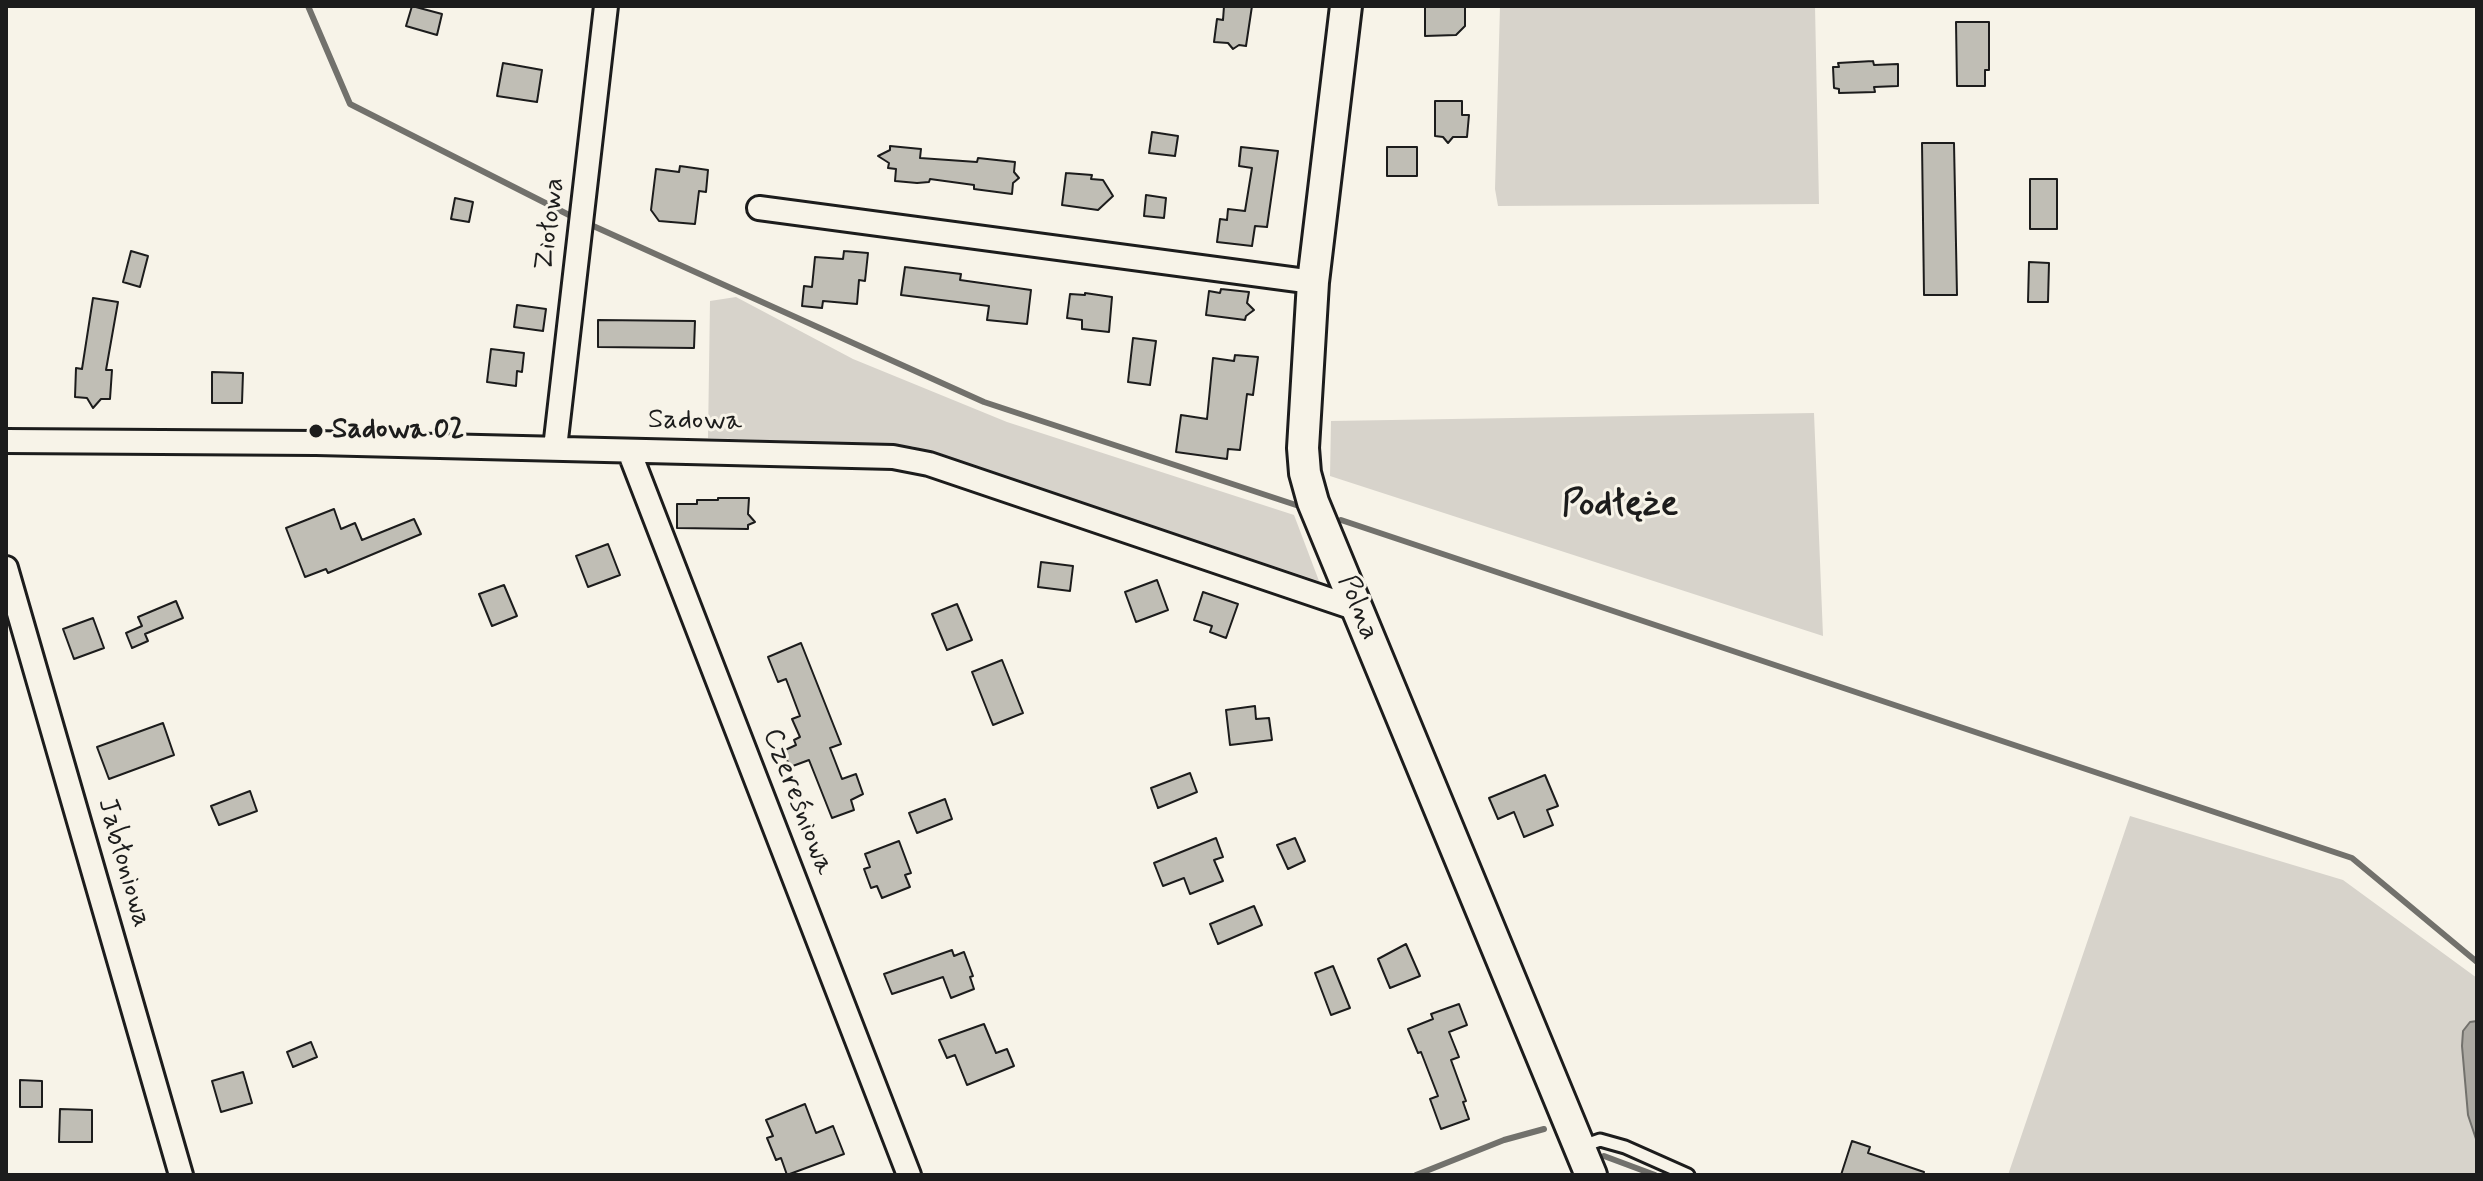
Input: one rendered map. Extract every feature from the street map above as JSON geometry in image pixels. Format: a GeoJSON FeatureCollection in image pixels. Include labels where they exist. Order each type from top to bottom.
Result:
{"type":"FeatureCollection","features":[{"type":"Feature","properties":{"kind":"street","name":"Ziołowa"},"geometry":{"type":"LineString","coordinates":[[555,448],[606,6]]}},
{"type":"Feature","properties":{"kind":"street","name":"Polna"},"geometry":{"type":"LineString","coordinates":[[1346,6],[1313,282],[1303,448],[1305,473],[1313,502],[1591,1175]]}},
{"type":"Feature","properties":{"kind":"street"},"geometry":{"type":"LineString","coordinates":[[759,208],[1313,282]]}},
{"type":"Feature","properties":{"kind":"street","name":"Sadowa"},"geometry":{"type":"LineString","coordinates":[[6,441],[316,443],[893,457],[929,464],[1357,609]]}},
{"type":"Feature","properties":{"kind":"street","name":"Czereśniowa"},"geometry":{"type":"LineString","coordinates":[[629,451],[909,1175]]}},
{"type":"Feature","properties":{"kind":"street","name":"Jabłoniowa"},"geometry":{"type":"LineString","coordinates":[[6,568],[181,1175]]}},
{"type":"Feature","properties":{"kind":"lane"},"geometry":{"type":"LineString","coordinates":[[1579,1147],[1600,1140],[1625,1147],[1688,1175]]}},
{"type":"Feature","properties":{"kind":"shaded area"},"geometry":{"type":"Polygon","coordinates":[[[1500,6],[1815,6],[1819,204],[1498,206],[1495,189],[1500,6]]]}},
{"type":"Feature","properties":{"kind":"shaded area"},"geometry":{"type":"Polygon","coordinates":[[[736,297],[853,359],[1007,422],[1294,515],[1319,581],[912,446],[708,438],[710,301],[736,297]]]}},
{"type":"Feature","properties":{"kind":"shaded area"},"geometry":{"type":"Polygon","coordinates":[[[1814,413],[1823,636],[1330,476],[1331,421],[1814,413]]]}},
{"type":"Feature","properties":{"kind":"shaded area"},"geometry":{"type":"Polygon","coordinates":[[[2130,816],[2343,880],[2477,978],[2477,1175],[2008,1175],[2130,816]]]}},
{"type":"Feature","properties":{"kind":"shaded area"},"geometry":{"type":"Polygon","coordinates":[[[2477,1021],[2477,1142],[2468,1115],[2462,1046],[2463,1031],[2470,1022],[2477,1021]]]}},
{"type":"Feature","properties":{"kind":"building"},"geometry":{"type":"Polygon","coordinates":[[[412,6],[442,14],[437,35],[406,26],[412,6]]]}},
{"type":"Feature","properties":{"kind":"building"},"geometry":{"type":"Polygon","coordinates":[[[1224,6],[1252,6],[1246,46],[1239,45],[1233,49],[1228,43],[1214,42],[1217,19],[1223,20],[1224,6]]]}},
{"type":"Feature","properties":{"kind":"building"},"geometry":{"type":"Polygon","coordinates":[[[1425,6],[1465,6],[1465,26],[1456,35],[1425,36],[1425,6]]]}},
{"type":"Feature","properties":{"kind":"building"},"geometry":{"type":"Polygon","coordinates":[[[1956,22],[1989,22],[1989,70],[1985,70],[1985,86],[1957,86],[1956,22]]]}},
{"type":"Feature","properties":{"kind":"building"},"geometry":{"type":"Polygon","coordinates":[[[1873,61],[1874,65],[1898,64],[1898,86],[1874,87],[1875,92],[1839,93],[1839,89],[1834,88],[1833,67],[1839,67],[1838,63],[1873,61]]]}},
{"type":"Feature","properties":{"kind":"building"},"geometry":{"type":"Polygon","coordinates":[[[503,63],[542,70],[537,102],[497,96],[503,63]]]}},
{"type":"Feature","properties":{"kind":"building"},"geometry":{"type":"Polygon","coordinates":[[[1435,101],[1462,101],[1462,115],[1469,115],[1467,137],[1453,137],[1448,143],[1443,137],[1435,136],[1435,101]]]}},
{"type":"Feature","properties":{"kind":"building"},"geometry":{"type":"Polygon","coordinates":[[[1152,132],[1178,136],[1175,156],[1149,153],[1152,132]]]}},
{"type":"Feature","properties":{"kind":"building"},"geometry":{"type":"Polygon","coordinates":[[[1922,143],[1954,143],[1957,295],[1924,295],[1922,143]]]}},
{"type":"Feature","properties":{"kind":"building"},"geometry":{"type":"Polygon","coordinates":[[[890,146],[921,149],[920,158],[977,162],[978,158],[1015,162],[1014,172],[1019,178],[1013,183],[1012,194],[930,179],[929,182],[917,183],[895,181],[896,169],[888,168],[889,163],[878,156],[890,150],[890,146]]]}},
{"type":"Feature","properties":{"kind":"building"},"geometry":{"type":"Polygon","coordinates":[[[1241,147],[1278,151],[1267,227],[1255,226],[1252,246],[1217,242],[1220,219],[1227,220],[1228,209],[1245,211],[1252,168],[1239,166],[1241,147]]]}},
{"type":"Feature","properties":{"kind":"building"},"geometry":{"type":"Polygon","coordinates":[[[1387,147],[1417,147],[1417,176],[1387,176],[1387,147]]]}},
{"type":"Feature","properties":{"kind":"building"},"geometry":{"type":"Polygon","coordinates":[[[680,166],[708,170],[706,192],[699,191],[695,224],[659,221],[651,210],[656,169],[679,172],[680,166]]]}},
{"type":"Feature","properties":{"kind":"building"},"geometry":{"type":"Polygon","coordinates":[[[1066,173],[1092,175],[1091,179],[1103,180],[1113,196],[1098,210],[1062,205],[1066,173]]]}},
{"type":"Feature","properties":{"kind":"building"},"geometry":{"type":"Polygon","coordinates":[[[2030,179],[2057,179],[2057,229],[2030,229],[2030,179]]]}},
{"type":"Feature","properties":{"kind":"building"},"geometry":{"type":"Polygon","coordinates":[[[1146,195],[1166,198],[1164,218],[1144,216],[1146,195]]]}},
{"type":"Feature","properties":{"kind":"building"},"geometry":{"type":"Polygon","coordinates":[[[455,198],[473,202],[469,222],[451,219],[455,198]]]}},
{"type":"Feature","properties":{"kind":"building"},"geometry":{"type":"Polygon","coordinates":[[[131,251],[148,256],[140,287],[123,282],[131,251]]]}},
{"type":"Feature","properties":{"kind":"building"},"geometry":{"type":"Polygon","coordinates":[[[844,251],[868,253],[865,281],[859,280],[857,304],[823,301],[822,308],[802,306],[804,286],[812,287],[815,257],[843,259],[844,251]]]}},
{"type":"Feature","properties":{"kind":"building"},"geometry":{"type":"Polygon","coordinates":[[[2029,262],[2049,263],[2048,302],[2028,302],[2029,262]]]}},
{"type":"Feature","properties":{"kind":"building"},"geometry":{"type":"Polygon","coordinates":[[[905,267],[961,274],[960,280],[1031,290],[1027,324],[987,320],[989,306],[901,295],[905,267]]]}},
{"type":"Feature","properties":{"kind":"building"},"geometry":{"type":"Polygon","coordinates":[[[1221,289],[1249,292],[1247,303],[1254,310],[1245,320],[1206,315],[1209,291],[1220,293],[1221,289]]]}},
{"type":"Feature","properties":{"kind":"building"},"geometry":{"type":"Polygon","coordinates":[[[1070,294],[1112,297],[1109,332],[1082,329],[1082,320],[1067,318],[1070,294]]]}},
{"type":"Feature","properties":{"kind":"building"},"geometry":{"type":"Polygon","coordinates":[[[93,298],[118,302],[106,370],[112,370],[110,399],[101,399],[93,408],[87,398],[75,397],[76,368],[82,369],[93,298]]]}},
{"type":"Feature","properties":{"kind":"building"},"geometry":{"type":"Polygon","coordinates":[[[517,305],[546,309],[543,331],[514,327],[517,305]]]}},
{"type":"Feature","properties":{"kind":"building"},"geometry":{"type":"Polygon","coordinates":[[[598,320],[695,321],[694,348],[598,347],[598,320]]]}},
{"type":"Feature","properties":{"kind":"building"},"geometry":{"type":"Polygon","coordinates":[[[1133,338],[1156,341],[1150,385],[1128,382],[1133,338]]]}},
{"type":"Feature","properties":{"kind":"building"},"geometry":{"type":"Polygon","coordinates":[[[491,349],[524,353],[522,372],[517,371],[516,386],[487,382],[491,349]]]}},
{"type":"Feature","properties":{"kind":"building"},"geometry":{"type":"Polygon","coordinates":[[[1235,355],[1258,357],[1253,395],[1247,394],[1240,450],[1228,449],[1227,459],[1176,452],[1181,415],[1207,419],[1213,358],[1234,361],[1235,355]]]}},
{"type":"Feature","properties":{"kind":"building"},"geometry":{"type":"Polygon","coordinates":[[[212,372],[243,373],[242,403],[212,403],[212,372]]]}},
{"type":"Feature","properties":{"kind":"building"},"geometry":{"type":"Polygon","coordinates":[[[749,498],[748,514],[755,522],[748,525],[748,529],[677,528],[677,504],[697,504],[697,500],[749,498]]]}},
{"type":"Feature","properties":{"kind":"building"},"geometry":{"type":"Polygon","coordinates":[[[334,509],[341,529],[355,523],[362,540],[414,519],[421,534],[328,573],[326,569],[305,577],[286,528],[334,509]]]}},
{"type":"Feature","properties":{"kind":"building"},"geometry":{"type":"Polygon","coordinates":[[[608,544],[620,575],[588,587],[576,556],[608,544]]]}},
{"type":"Feature","properties":{"kind":"building"},"geometry":{"type":"Polygon","coordinates":[[[1041,562],[1073,566],[1070,591],[1038,587],[1041,562]]]}},
{"type":"Feature","properties":{"kind":"building"},"geometry":{"type":"Polygon","coordinates":[[[1157,580],[1168,610],[1136,622],[1125,592],[1157,580]]]}},
{"type":"Feature","properties":{"kind":"building"},"geometry":{"type":"Polygon","coordinates":[[[504,585],[517,616],[492,626],[479,594],[504,585]]]}},
{"type":"Feature","properties":{"kind":"building"},"geometry":{"type":"Polygon","coordinates":[[[1203,592],[1238,604],[1226,638],[1210,632],[1212,626],[1194,620],[1203,592]]]}},
{"type":"Feature","properties":{"kind":"building"},"geometry":{"type":"Polygon","coordinates":[[[176,601],[183,618],[145,634],[148,641],[132,648],[126,633],[142,626],[138,617],[176,601]]]}},
{"type":"Feature","properties":{"kind":"building"},"geometry":{"type":"Polygon","coordinates":[[[957,604],[972,640],[947,650],[932,614],[957,604]]]}},
{"type":"Feature","properties":{"kind":"building"},"geometry":{"type":"Polygon","coordinates":[[[93,618],[104,648],[74,659],[63,629],[93,618]]]}},
{"type":"Feature","properties":{"kind":"building"},"geometry":{"type":"Polygon","coordinates":[[[801,643],[841,744],[830,748],[842,779],[856,774],[863,794],[851,800],[854,810],[832,818],[809,760],[790,767],[783,751],[796,745],[794,740],[800,737],[792,719],[800,716],[786,679],[778,682],[768,657],[801,643]]]}},
{"type":"Feature","properties":{"kind":"building"},"geometry":{"type":"Polygon","coordinates":[[[1002,660],[1023,713],[993,725],[972,672],[1002,660]]]}},
{"type":"Feature","properties":{"kind":"building"},"geometry":{"type":"Polygon","coordinates":[[[1255,706],[1256,719],[1269,718],[1272,740],[1230,745],[1226,710],[1255,706]]]}},
{"type":"Feature","properties":{"kind":"building"},"geometry":{"type":"Polygon","coordinates":[[[163,723],[174,755],[109,779],[97,747],[163,723]]]}},
{"type":"Feature","properties":{"kind":"building"},"geometry":{"type":"Polygon","coordinates":[[[1190,773],[1197,792],[1158,808],[1151,788],[1190,773]]]}},
{"type":"Feature","properties":{"kind":"building"},"geometry":{"type":"Polygon","coordinates":[[[1545,775],[1558,806],[1547,810],[1553,825],[1524,837],[1514,812],[1498,819],[1489,798],[1545,775]]]}},
{"type":"Feature","properties":{"kind":"building"},"geometry":{"type":"Polygon","coordinates":[[[250,791],[257,811],[219,825],[211,806],[250,791]]]}},
{"type":"Feature","properties":{"kind":"building"},"geometry":{"type":"Polygon","coordinates":[[[945,799],[952,819],[917,833],[909,813],[945,799]]]}},
{"type":"Feature","properties":{"kind":"building"},"geometry":{"type":"Polygon","coordinates":[[[1216,838],[1223,857],[1214,860],[1223,881],[1190,894],[1184,878],[1163,886],[1154,863],[1216,838]]]}},
{"type":"Feature","properties":{"kind":"building"},"geometry":{"type":"Polygon","coordinates":[[[1295,838],[1305,861],[1288,869],[1277,845],[1295,838]]]}},
{"type":"Feature","properties":{"kind":"building"},"geometry":{"type":"Polygon","coordinates":[[[899,841],[911,873],[905,875],[910,887],[882,898],[877,886],[871,888],[864,869],[870,867],[865,854],[899,841]]]}},
{"type":"Feature","properties":{"kind":"building"},"geometry":{"type":"Polygon","coordinates":[[[1254,906],[1262,925],[1218,944],[1210,924],[1254,906]]]}},
{"type":"Feature","properties":{"kind":"building"},"geometry":{"type":"Polygon","coordinates":[[[1406,944],[1420,976],[1390,988],[1378,959],[1406,944]]]}},
{"type":"Feature","properties":{"kind":"building"},"geometry":{"type":"Polygon","coordinates":[[[952,950],[954,956],[964,952],[973,976],[970,977],[974,989],[951,998],[943,977],[892,994],[884,974],[952,950]]]}},
{"type":"Feature","properties":{"kind":"building"},"geometry":{"type":"Polygon","coordinates":[[[1333,966],[1350,1008],[1331,1015],[1315,973],[1333,966]]]}},
{"type":"Feature","properties":{"kind":"building"},"geometry":{"type":"Polygon","coordinates":[[[1459,1004],[1467,1025],[1449,1032],[1459,1057],[1451,1060],[1469,1119],[1441,1129],[1430,1099],[1438,1096],[1421,1052],[1418,1053],[1408,1029],[1433,1019],[1431,1014],[1459,1004]]]}},
{"type":"Feature","properties":{"kind":"building"},"geometry":{"type":"Polygon","coordinates":[[[984,1024],[996,1053],[1007,1049],[1014,1066],[967,1085],[955,1055],[947,1058],[939,1040],[984,1024]]]}},
{"type":"Feature","properties":{"kind":"building"},"geometry":{"type":"Polygon","coordinates":[[[311,1042],[317,1057],[293,1067],[287,1052],[311,1042]]]}},
{"type":"Feature","properties":{"kind":"building"},"geometry":{"type":"Polygon","coordinates":[[[243,1072],[252,1103],[221,1112],[212,1081],[243,1072]]]}},
{"type":"Feature","properties":{"kind":"building"},"geometry":{"type":"Polygon","coordinates":[[[20,1080],[42,1081],[42,1107],[20,1107],[20,1080]]]}},
{"type":"Feature","properties":{"kind":"building"},"geometry":{"type":"Polygon","coordinates":[[[805,1104],[816,1133],[833,1126],[844,1154],[787,1175],[781,1158],[776,1160],[767,1138],[773,1136],[766,1120],[805,1104]]]}},
{"type":"Feature","properties":{"kind":"building"},"geometry":{"type":"Polygon","coordinates":[[[60,1109],[92,1110],[92,1142],[59,1142],[60,1109]]]}},
{"type":"Feature","properties":{"kind":"building"},"geometry":{"type":"Polygon","coordinates":[[[1852,1141],[1870,1147],[1868,1153],[1924,1172],[1923,1175],[1841,1175],[1852,1141]]]}},
{"type":"Feature","properties":{"kind":"waterway"},"geometry":{"type":"LineString","coordinates":[[308,6],[350,104],[573,217]]}},
{"type":"Feature","properties":{"kind":"waterway"},"geometry":{"type":"LineString","coordinates":[[591,225],[984,402],[1296,505]]}},
{"type":"Feature","properties":{"kind":"waterway"},"geometry":{"type":"LineString","coordinates":[[1341,520],[2352,858],[2477,962]]}},
{"type":"Feature","properties":{"kind":"waterway"},"geometry":{"type":"LineString","coordinates":[[1416,1175],[1504,1140],[1544,1129]]}},
{"type":"Feature","properties":{"kind":"waterway"},"geometry":{"type":"LineString","coordinates":[[1604,1156],[1655,1175]]}},
{"type":"Feature","properties":{"kind":"place","name":"Sadowa 02"},"geometry":{"type":"Point","coordinates":[316,431]}},
{"type":"Feature","properties":{"kind":"district","name":"Podłęże"},"geometry":{"type":"Point","coordinates":[1620,506]}}]}
